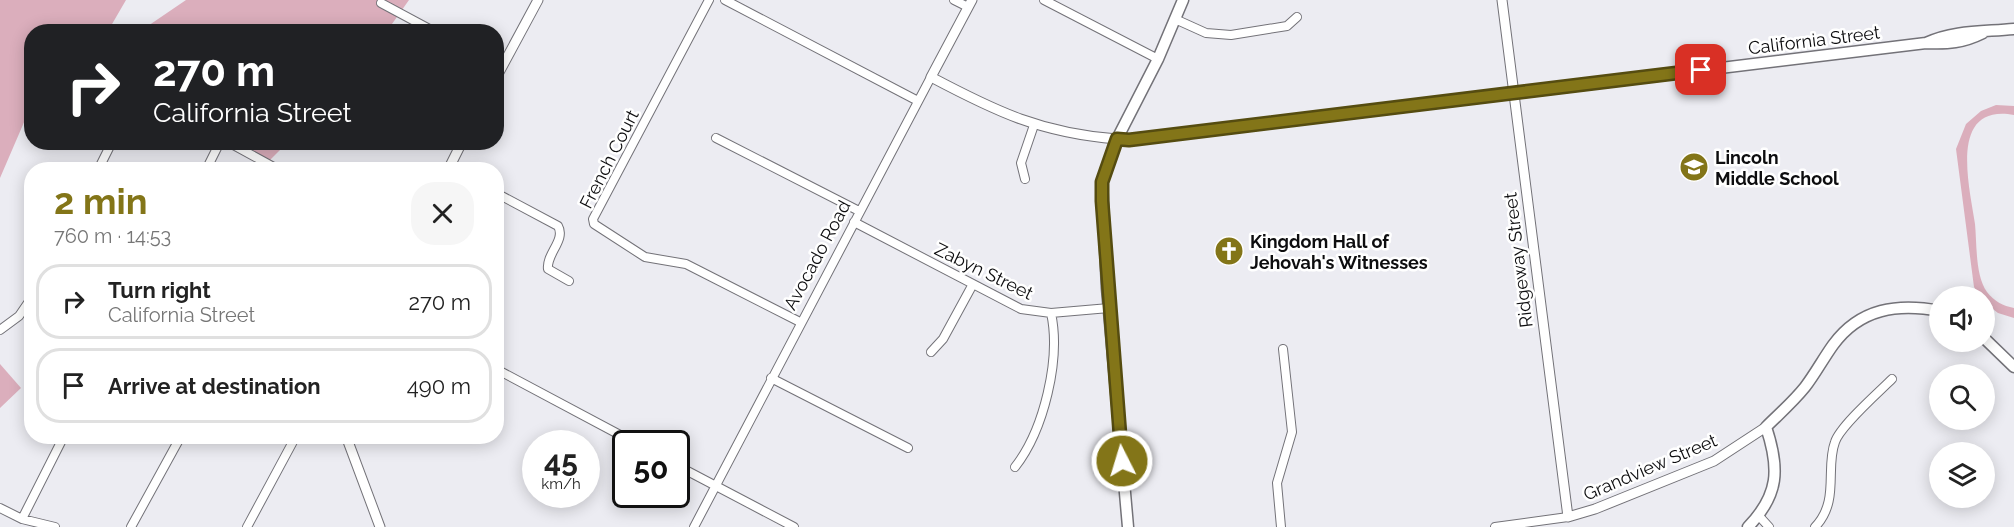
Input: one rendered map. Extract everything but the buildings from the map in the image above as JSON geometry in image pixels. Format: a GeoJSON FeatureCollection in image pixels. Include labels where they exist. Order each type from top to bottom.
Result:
{"type":"FeatureCollection","features":[{"type":"Feature","properties":{"kind":"main road"},"geometry":{"type":"LineString","coordinates":[[1128,527],[1109,309],[1102,182],[1117,139],[1158,59],[1183,0]]}},
{"type":"Feature","properties":{"kind":"main road","name":"California Street"},"geometry":{"type":"LineString","coordinates":[[1117,139],[1129,140],[1926,42],[1954,33],[1983,33],[2014,29]]}},
{"type":"Feature","properties":{"kind":"main road","name":"Grandview Street"},"geometry":{"type":"LineString","coordinates":[[1766,427],[1803,390],[1834,344],[1870,314],[1885,309],[1913,306],[1929,309]]}},
{"type":"Feature","properties":{"kind":"main road"},"geometry":{"type":"LineString","coordinates":[[1995,349],[2014,367]]}},
{"type":"Feature","properties":{"kind":"main road"},"geometry":{"type":"LineString","coordinates":[[1748,527],[1765,508],[1776,478],[1773,446],[1766,427]]}},
{"type":"Feature","properties":{"kind":"street"},"geometry":{"type":"LineString","coordinates":[[504,58],[538,0]]}},
{"type":"Feature","properties":{"kind":"street","name":"French Court"},"geometry":{"type":"LineString","coordinates":[[709,0],[593,219],[594,224],[645,257],[686,264],[800,322]]}},
{"type":"Feature","properties":{"kind":"street"},"geometry":{"type":"LineString","coordinates":[[726,0],[918,101]]}},
{"type":"Feature","properties":{"kind":"street"},"geometry":{"type":"LineString","coordinates":[[954,0],[970,4]]}},
{"type":"Feature","properties":{"kind":"street"},"geometry":{"type":"LineString","coordinates":[[1044,0],[1158,59]]}},
{"type":"Feature","properties":{"kind":"street","name":"Ridgeway Street"},"geometry":{"type":"LineString","coordinates":[[1502,0],[1568,517]]}},
{"type":"Feature","properties":{"kind":"street"},"geometry":{"type":"LineString","coordinates":[[381,3],[420,24]]}},
{"type":"Feature","properties":{"kind":"street","name":"Avocado Road"},"geometry":{"type":"LineString","coordinates":[[694,527],[800,322],[970,4]]}},
{"type":"Feature","properties":{"kind":"street"},"geometry":{"type":"LineString","coordinates":[[1175,19],[1206,33],[1231,35],[1287,26],[1298,17]]}},
{"type":"Feature","properties":{"kind":"street","name":"California Street"},"geometry":{"type":"LineString","coordinates":[[931,77],[998,112],[1034,125],[1054,131],[1117,139]]}},
{"type":"Feature","properties":{"kind":"street"},"geometry":{"type":"LineString","coordinates":[[1025,179],[1022,163],[1034,125]]}},
{"type":"Feature","properties":{"kind":"street"},"geometry":{"type":"LineString","coordinates":[[716,138],[860,211]]}},
{"type":"Feature","properties":{"kind":"street"},"geometry":{"type":"LineString","coordinates":[[243,150],[264,162]]}},
{"type":"Feature","properties":{"kind":"street"},"geometry":{"type":"LineString","coordinates":[[504,197],[558,226],[560,237],[547,263],[548,269],[569,280]]}},
{"type":"Feature","properties":{"kind":"street","name":"Zabyn Street"},"geometry":{"type":"LineString","coordinates":[[854,222],[1021,309],[1051,313],[1109,309]]}},
{"type":"Feature","properties":{"kind":"street"},"geometry":{"type":"LineString","coordinates":[[931,352],[943,339],[973,284]]}},
{"type":"Feature","properties":{"kind":"street"},"geometry":{"type":"LineString","coordinates":[[0,330],[19,316],[24,309]]}},
{"type":"Feature","properties":{"kind":"street"},"geometry":{"type":"LineString","coordinates":[[1015,467],[1029,450],[1054,367],[1056,334],[1051,313]]}},
{"type":"Feature","properties":{"kind":"street"},"geometry":{"type":"LineString","coordinates":[[1281,527],[1277,483],[1292,432],[1283,349]]}},
{"type":"Feature","properties":{"kind":"street"},"geometry":{"type":"LineString","coordinates":[[504,373],[612,431]]}},
{"type":"Feature","properties":{"kind":"street"},"geometry":{"type":"LineString","coordinates":[[771,378],[908,448]]}},
{"type":"Feature","properties":{"kind":"street"},"geometry":{"type":"LineString","coordinates":[[1815,527],[1821,521],[1831,491],[1835,442],[1892,379]]}},
{"type":"Feature","properties":{"kind":"street","name":"Grandview Street"},"geometry":{"type":"LineString","coordinates":[[1495,527],[1568,517],[1595,509],[1714,461],[1766,427]]}},
{"type":"Feature","properties":{"kind":"street"},"geometry":{"type":"LineString","coordinates":[[22,519],[60,444]]}},
{"type":"Feature","properties":{"kind":"street"},"geometry":{"type":"LineString","coordinates":[[131,527],[177,444]]}},
{"type":"Feature","properties":{"kind":"street"},"geometry":{"type":"LineString","coordinates":[[247,527],[292,444]]}},
{"type":"Feature","properties":{"kind":"street"},"geometry":{"type":"LineString","coordinates":[[349,444],[380,527]]}},
{"type":"Feature","properties":{"kind":"street"},"geometry":{"type":"LineString","coordinates":[[690,472],[794,527]]}},
{"type":"Feature","properties":{"kind":"street"},"geometry":{"type":"LineString","coordinates":[[0,508],[22,519],[55,527]]}},
{"type":"Feature","properties":{"kind":"street"},"geometry":{"type":"LineString","coordinates":[[1759,516],[1769,527]]}},
{"type":"Feature","properties":{"kind":"shaded area"},"geometry":{"type":"Polygon","coordinates":[[[0,0],[126,0],[112,24],[24,24],[24,122],[0,178],[0,0]]]}},
{"type":"Feature","properties":{"kind":"shaded area"},"geometry":{"type":"Polygon","coordinates":[[[186,0],[409,0],[392,24],[151,24],[186,0]]]}},
{"type":"Feature","properties":{"kind":"shaded area"},"geometry":{"type":"Polygon","coordinates":[[[1996,105],[2014,106],[2014,115],[1993,115],[1979,122],[1971,135],[1967,171],[1975,224],[1977,259],[1984,286],[1974,286],[1956,149],[1966,124],[1981,111],[1996,105]]]}},
{"type":"Feature","properties":{"kind":"shaded area"},"geometry":{"type":"Polygon","coordinates":[[[242,150],[280,150],[268,162],[242,150]]]}},
{"type":"Feature","properties":{"kind":"shaded area"},"geometry":{"type":"Polygon","coordinates":[[[1995,299],[2014,308],[2014,318],[1995,311],[1995,299]]]}},
{"type":"Feature","properties":{"kind":"shaded area"},"geometry":{"type":"Polygon","coordinates":[[[0,364],[21,388],[0,408],[0,364]]]}},
{"type":"Feature","properties":{"kind":"place","name":"Lincoln Middle School"},"geometry":{"type":"Point","coordinates":[1694,167]}},
{"type":"Feature","properties":{"kind":"place","name":"Kingdom Hall of Jehovah's Witnesses"},"geometry":{"type":"Point","coordinates":[1229,251]}},
{"type":"Feature","properties":{"kind":"route"},"geometry":{"type":"LineString","coordinates":[[1122,461],[1102,201],[1102,182],[1117,139],[1129,140],[1201,129],[1701,70]]}}]}
